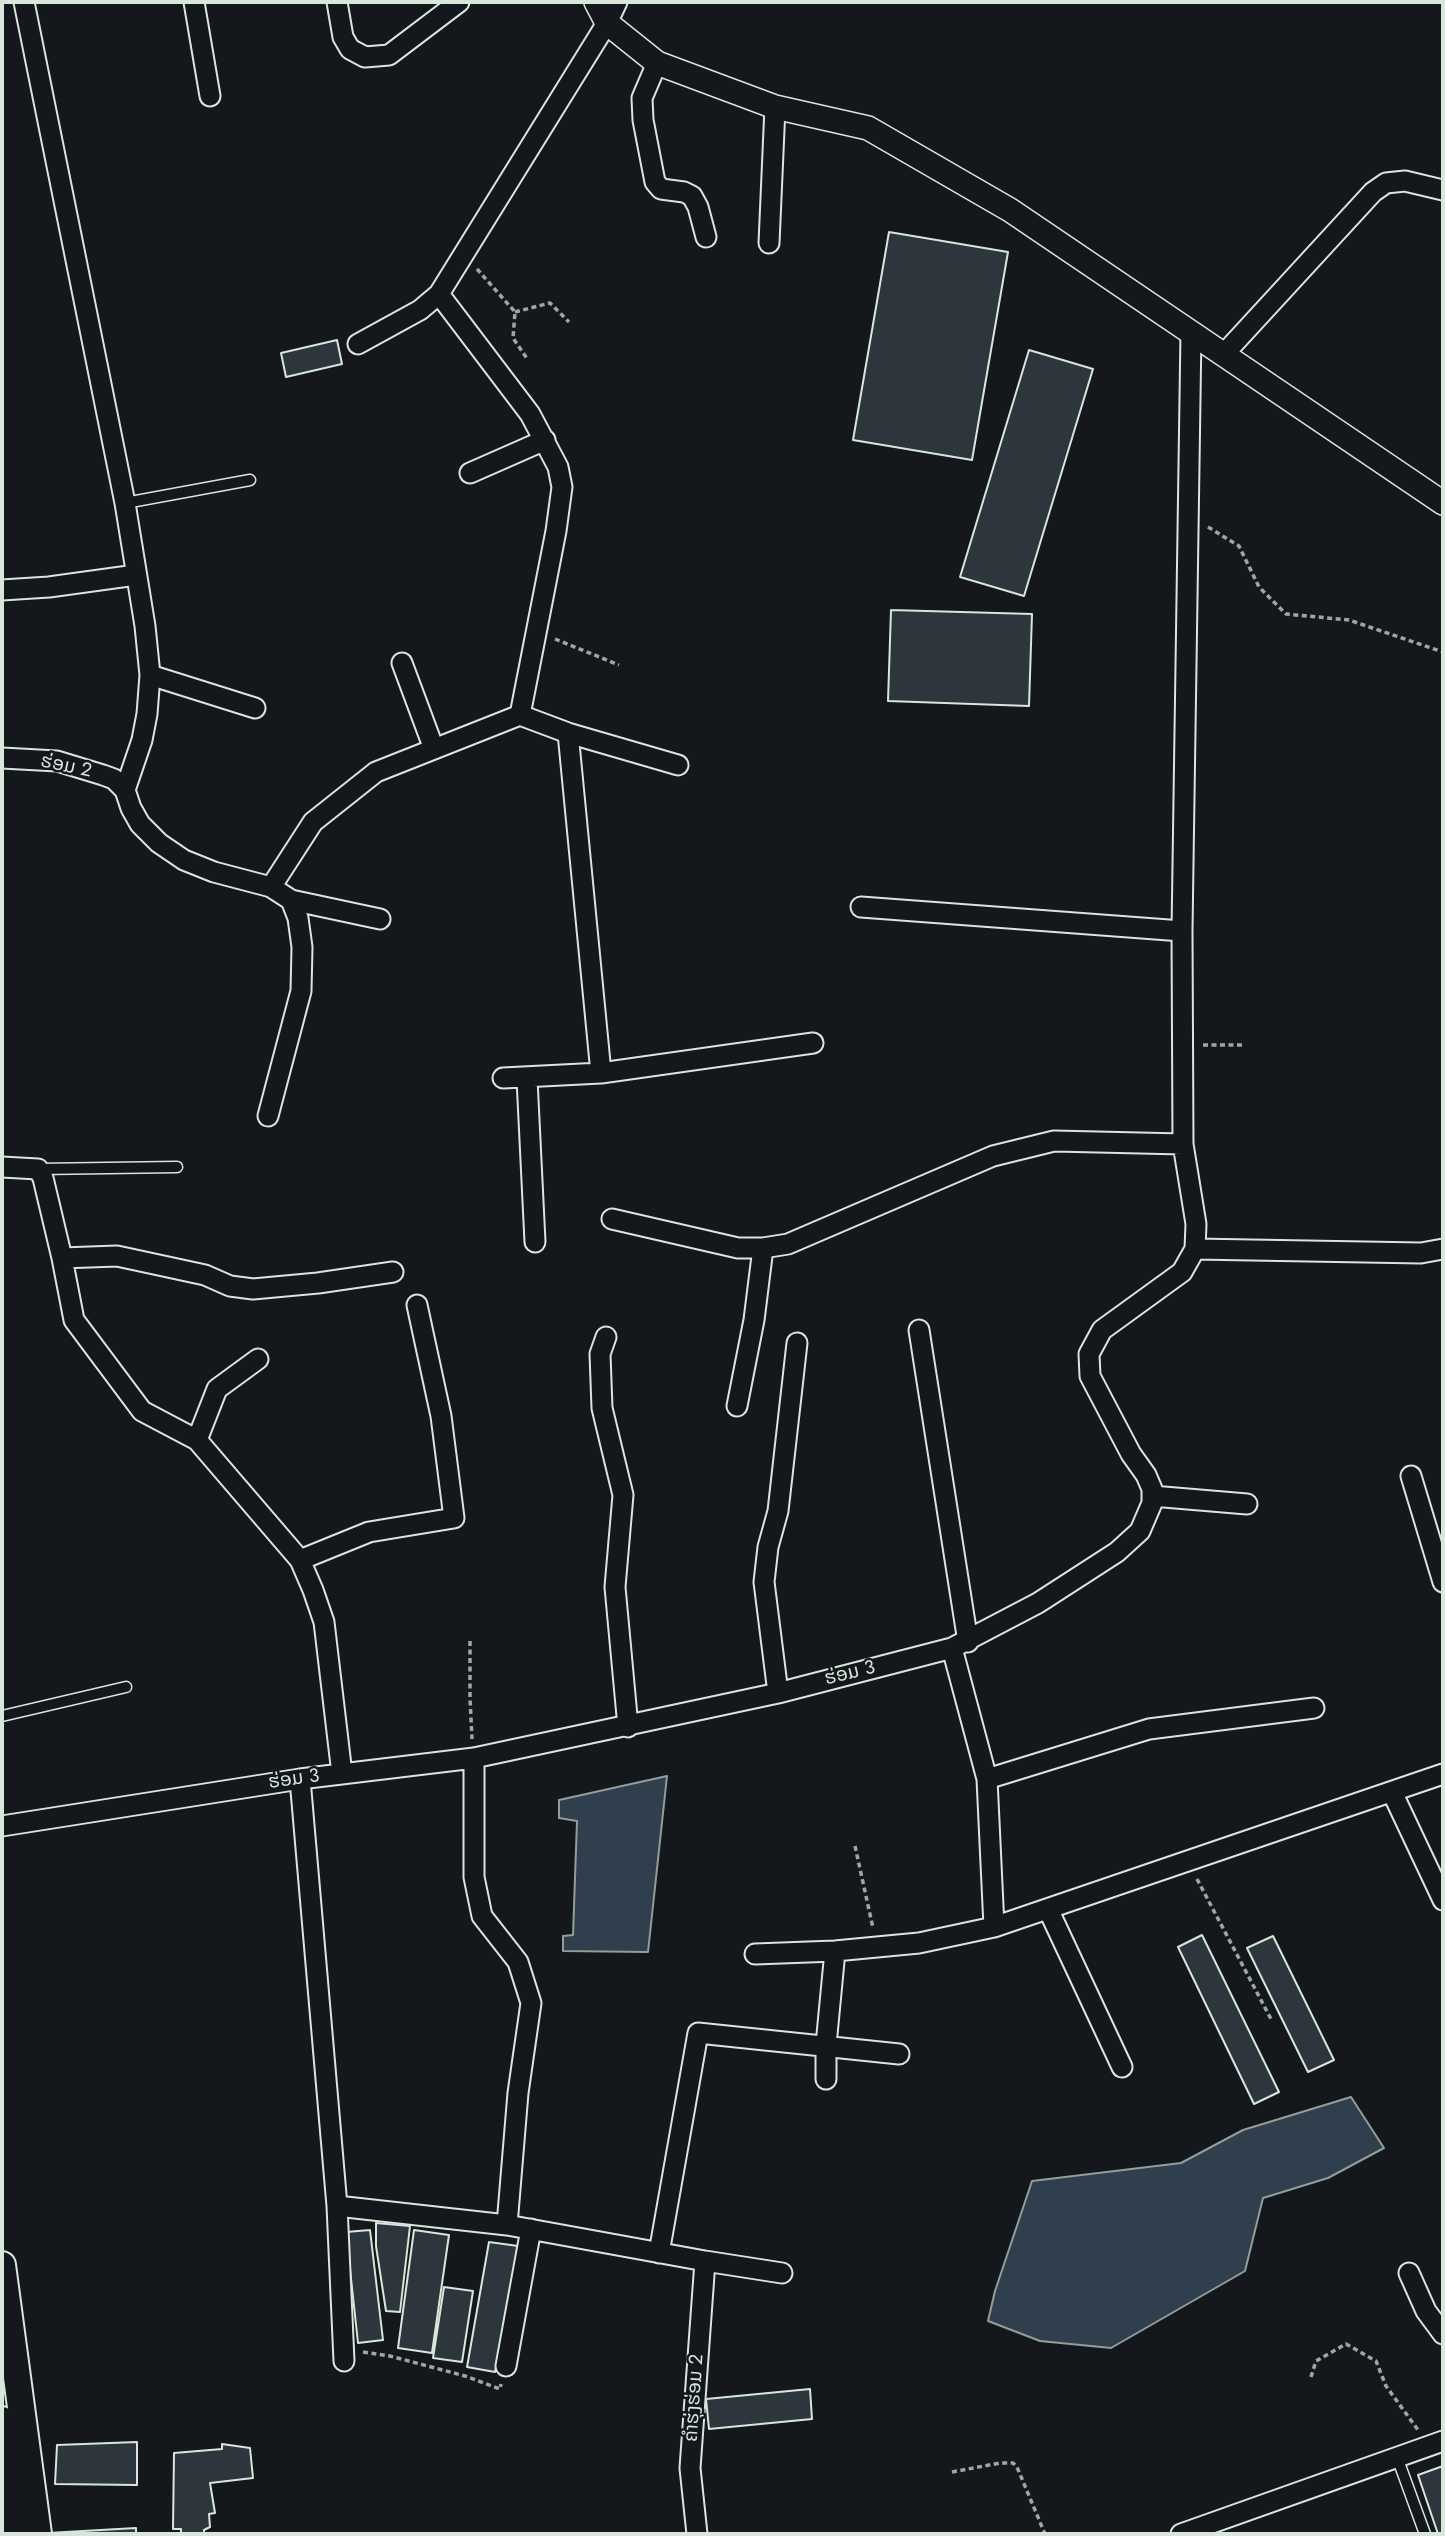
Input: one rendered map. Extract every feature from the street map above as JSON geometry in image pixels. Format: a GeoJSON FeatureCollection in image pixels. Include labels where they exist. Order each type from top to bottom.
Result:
{"type":"FeatureCollection","features":[{"type":"Feature","properties":{"kind":"main road"},"geometry":{"type":"LineString","coordinates":[[2,2266],[18,2532]]}},
{"type":"Feature","properties":{"kind":"main road"},"geometry":{"type":"LineString","coordinates":[[2,2420],[18,2532]]}},
{"type":"Feature","properties":{"kind":"street"},"geometry":{"type":"LineString","coordinates":[[23,2],[125,503],[150,675],[142,740],[125,790],[140,824],[159,843],[184,860],[214,872],[271,887],[291,900],[380,919]]}},
{"type":"Feature","properties":{"kind":"street"},"geometry":{"type":"LineString","coordinates":[[194,2],[210,96]]}},
{"type":"Feature","properties":{"kind":"street"},"geometry":{"type":"LineString","coordinates":[[337,2],[343,37],[350,49],[365,57],[389,54],[459,2]]}},
{"type":"Feature","properties":{"kind":"street"},"geometry":{"type":"LineString","coordinates":[[596,2],[607,23],[657,63],[775,107],[869,128],[1010,210],[1443,503]]}},
{"type":"Feature","properties":{"kind":"street"},"geometry":{"type":"LineString","coordinates":[[358,344],[419,310],[439,294],[607,23],[617,2]]}},
{"type":"Feature","properties":{"kind":"street"},"geometry":{"type":"LineString","coordinates":[[657,63],[642,98],[643,120],[655,182],[661,189],[684,192],[692,196],[698,207],[706,237]]}},
{"type":"Feature","properties":{"kind":"street"},"geometry":{"type":"LineString","coordinates":[[769,243],[775,107]]}},
{"type":"Feature","properties":{"kind":"street"},"geometry":{"type":"LineString","coordinates":[[1224,354],[1373,192],[1386,183],[1405,181],[1443,190]]}},
{"type":"Feature","properties":{"kind":"street"},"geometry":{"type":"LineString","coordinates":[[439,294],[530,414],[558,467],[562,487],[520,715]]}},
{"type":"Feature","properties":{"kind":"street"},"geometry":{"type":"LineString","coordinates":[[1191,332],[1182,931],[1183,1144],[1196,1224],[1195,1249],[1182,1272],[1102,1330],[1089,1354],[1090,1376],[1131,1454],[1146,1475],[1152,1496],[1247,1504]]}},
{"type":"Feature","properties":{"kind":"street"},"geometry":{"type":"LineString","coordinates":[[470,473],[545,440]]}},
{"type":"Feature","properties":{"kind":"street"},"geometry":{"type":"LineString","coordinates":[[2,590],[49,587],[136,575]]}},
{"type":"Feature","properties":{"kind":"street"},"geometry":{"type":"LineString","coordinates":[[402,663],[434,749]]}},
{"type":"Feature","properties":{"kind":"street"},"geometry":{"type":"LineString","coordinates":[[150,675],[255,708]]}},
{"type":"Feature","properties":{"kind":"street"},"geometry":{"type":"LineString","coordinates":[[271,887],[313,822],[376,772],[520,715],[568,733],[678,765]]}},
{"type":"Feature","properties":{"kind":"street"},"geometry":{"type":"LineString","coordinates":[[568,733],[601,1073]]}},
{"type":"Feature","properties":{"kind":"street","name":"ຮ່ອມ 2"},"geometry":{"type":"LineString","coordinates":[[2,758],[57,761],[114,779],[125,790]]}},
{"type":"Feature","properties":{"kind":"street"},"geometry":{"type":"LineString","coordinates":[[268,1116],[301,991],[302,947],[298,918],[291,900]]}},
{"type":"Feature","properties":{"kind":"street"},"geometry":{"type":"LineString","coordinates":[[861,907],[1182,931]]}},
{"type":"Feature","properties":{"kind":"street"},"geometry":{"type":"LineString","coordinates":[[503,1078],[527,1079],[601,1073],[813,1044]]}},
{"type":"Feature","properties":{"kind":"street"},"geometry":{"type":"LineString","coordinates":[[527,1079],[535,1242]]}},
{"type":"Feature","properties":{"kind":"street"},"geometry":{"type":"LineString","coordinates":[[612,1220],[738,1248],[763,1248],[788,1244],[993,1156],[1054,1141],[1183,1144]]}},
{"type":"Feature","properties":{"kind":"street"},"geometry":{"type":"LineString","coordinates":[[2,1167],[38,1169],[43,1178],[74,1320],[142,1411],[197,1440],[300,1560],[324,1622],[342,1774]]}},
{"type":"Feature","properties":{"kind":"street"},"geometry":{"type":"LineString","coordinates":[[737,1406],[754,1321],[763,1248]]}},
{"type":"Feature","properties":{"kind":"street"},"geometry":{"type":"LineString","coordinates":[[1195,1249],[1421,1253],[1443,1249]]}},
{"type":"Feature","properties":{"kind":"street"},"geometry":{"type":"LineString","coordinates":[[62,1258],[117,1256],[205,1275],[230,1286],[253,1289],[393,1272]]}},
{"type":"Feature","properties":{"kind":"street"},"geometry":{"type":"LineString","coordinates":[[300,1560],[369,1532],[454,1518],[441,1416],[417,1305]]}},
{"type":"Feature","properties":{"kind":"street"},"geometry":{"type":"LineString","coordinates":[[919,1330],[960,1645],[987,1779],[994,1927]]}},
{"type":"Feature","properties":{"kind":"street"},"geometry":{"type":"LineString","coordinates":[[606,1337],[600,1354],[602,1408],[623,1495],[615,1587],[628,1727]]}},
{"type":"Feature","properties":{"kind":"street"},"geometry":{"type":"LineString","coordinates":[[778,1693],[764,1582],[768,1548],[778,1511],[797,1343]]}},
{"type":"Feature","properties":{"kind":"street"},"geometry":{"type":"LineString","coordinates":[[197,1440],[217,1389],[258,1359]]}},
{"type":"Feature","properties":{"kind":"street"},"geometry":{"type":"LineString","coordinates":[[1411,1476],[1443,1582]]}},
{"type":"Feature","properties":{"kind":"street","name":"ຮ່ອມ 3"},"geometry":{"type":"LineString","coordinates":[[2,1826],[300,1779],[474,1758],[778,1693],[960,1645],[1038,1603],[1117,1552],[1140,1531],[1147,1518],[1152,1496]]}},
{"type":"Feature","properties":{"kind":"street"},"geometry":{"type":"LineString","coordinates":[[987,1779],[1149,1729],[1314,1708]]}},
{"type":"Feature","properties":{"kind":"street"},"geometry":{"type":"LineString","coordinates":[[474,1758],[474,1877],[482,1916],[518,1962],[531,2003],[518,2093],[507,2225]]}},
{"type":"Feature","properties":{"kind":"street"},"geometry":{"type":"LineString","coordinates":[[755,1954],[877,1947],[919,1942],[994,1927],[1443,1774]]}},
{"type":"Feature","properties":{"kind":"street"},"geometry":{"type":"LineString","coordinates":[[300,1779],[337,2206],[344,2355]]}},
{"type":"Feature","properties":{"kind":"street"},"geometry":{"type":"LineString","coordinates":[[1392,1792],[1436,1880],[1443,1900]]}},
{"type":"Feature","properties":{"kind":"street"},"geometry":{"type":"LineString","coordinates":[[1048,1909],[1122,2067]]}},
{"type":"Feature","properties":{"kind":"street"},"geometry":{"type":"LineString","coordinates":[[826,2079],[826,2045],[835,1951]]}},
{"type":"Feature","properties":{"kind":"street"},"geometry":{"type":"LineString","coordinates":[[659,2253],[698,2033],[899,2054]]}},
{"type":"Feature","properties":{"kind":"street"},"geometry":{"type":"LineString","coordinates":[[337,2206],[507,2225],[705,2262],[782,2273]]}},
{"type":"Feature","properties":{"kind":"street"},"geometry":{"type":"LineString","coordinates":[[506,2366],[531,2229]]}},
{"type":"Feature","properties":{"kind":"street","name":"ຄໍາຮຸ່ງຮ່ອມ 2"},"geometry":{"type":"LineString","coordinates":[[697,2534],[690,2468],[705,2262]]}},
{"type":"Feature","properties":{"kind":"street"},"geometry":{"type":"LineString","coordinates":[[1409,2273],[1426,2311],[1443,2334]]}},
{"type":"Feature","properties":{"kind":"street"},"geometry":{"type":"LineString","coordinates":[[1181,2534],[1436,2443]]}},
{"type":"Feature","properties":{"kind":"lane"},"geometry":{"type":"LineString","coordinates":[[125,503],[250,480]]}},
{"type":"Feature","properties":{"kind":"lane"},"geometry":{"type":"LineString","coordinates":[[38,1169],[177,1167]]}},
{"type":"Feature","properties":{"kind":"lane"},"geometry":{"type":"LineString","coordinates":[[2,1716],[126,1688]]}},
{"type":"Feature","properties":{"kind":"lane"},"geometry":{"type":"LineString","coordinates":[[1397,2457],[1424,2534]]}},
{"type":"Feature","properties":{"kind":"path"},"geometry":{"type":"LineString","coordinates":[[464,254],[515,312],[513,338],[528,360]]}},
{"type":"Feature","properties":{"kind":"path"},"geometry":{"type":"LineString","coordinates":[[515,312],[550,303],[569,321]]}},
{"type":"Feature","properties":{"kind":"path"},"geometry":{"type":"LineString","coordinates":[[1189,515],[1238,546],[1259,587],[1286,614],[1349,620],[1443,652]]}},
{"type":"Feature","properties":{"kind":"path"},"geometry":{"type":"LineString","coordinates":[[537,631],[619,665]]}},
{"type":"Feature","properties":{"kind":"path"},"geometry":{"type":"LineString","coordinates":[[1184,1045],[1242,1045]]}},
{"type":"Feature","properties":{"kind":"path"},"geometry":{"type":"LineString","coordinates":[[470,1641],[474,1758]]}},
{"type":"Feature","properties":{"kind":"path"},"geometry":{"type":"LineString","coordinates":[[855,1846],[877,1947]]}},
{"type":"Feature","properties":{"kind":"path"},"geometry":{"type":"LineString","coordinates":[[1188,1862],[1271,2019]]}},
{"type":"Feature","properties":{"kind":"path"},"geometry":{"type":"LineString","coordinates":[[1311,2377],[1316,2361],[1346,2344],[1376,2361],[1386,2386],[1436,2443]]}},
{"type":"Feature","properties":{"kind":"path"},"geometry":{"type":"LineString","coordinates":[[344,2355],[390,2356],[466,2376],[500,2389],[506,2366]]}},
{"type":"Feature","properties":{"kind":"path"},"geometry":{"type":"LineString","coordinates":[[952,2472],[1013,2463],[1045,2534]]}},
{"type":"Feature","properties":{"kind":"water"},"geometry":{"type":"Polygon","coordinates":[[[667,1776],[648,1952],[563,1951],[563,1936],[573,1935],[577,1821],[559,1818],[559,1800],[667,1776]]]}},
{"type":"Feature","properties":{"kind":"water"},"geometry":{"type":"Polygon","coordinates":[[[1351,2097],[1384,2148],[1328,2178],[1263,2198],[1245,2271],[1111,2348],[1040,2341],[988,2321],[995,2291],[1032,2181],[1181,2163],[1243,2130],[1351,2097]]]}},
{"type":"Feature","properties":{"kind":"building"},"geometry":{"type":"Polygon","coordinates":[[[889,232],[1008,252],[972,460],[853,440],[889,232]]]}},
{"type":"Feature","properties":{"kind":"building"},"geometry":{"type":"Polygon","coordinates":[[[337,340],[342,364],[286,377],[281,353],[337,340]]]}},
{"type":"Feature","properties":{"kind":"building"},"geometry":{"type":"Polygon","coordinates":[[[1029,350],[1093,369],[1024,596],[960,577],[1029,350]]]}},
{"type":"Feature","properties":{"kind":"building"},"geometry":{"type":"Polygon","coordinates":[[[891,610],[1032,614],[1029,706],[888,701],[891,610]]]}},
{"type":"Feature","properties":{"kind":"building"},"geometry":{"type":"Polygon","coordinates":[[[1202,1935],[1279,2092],[1254,2104],[1178,1947],[1202,1935]]]}},
{"type":"Feature","properties":{"kind":"building"},"geometry":{"type":"Polygon","coordinates":[[[1273,1936],[1334,2060],[1308,2072],[1247,1948],[1273,1936]]]}},
{"type":"Feature","properties":{"kind":"building"},"geometry":{"type":"Polygon","coordinates":[[[376,2223],[410,2226],[400,2312],[386,2311],[376,2246],[376,2223]]]}},
{"type":"Feature","properties":{"kind":"building"},"geometry":{"type":"Polygon","coordinates":[[[370,2230],[383,2340],[358,2343],[346,2232],[370,2230]]]}},
{"type":"Feature","properties":{"kind":"building"},"geometry":{"type":"Polygon","coordinates":[[[414,2230],[449,2235],[432,2353],[398,2348],[414,2230]]]}},
{"type":"Feature","properties":{"kind":"building"},"geometry":{"type":"Polygon","coordinates":[[[489,2242],[518,2246],[495,2372],[467,2367],[489,2242]]]}},
{"type":"Feature","properties":{"kind":"building"},"geometry":{"type":"Polygon","coordinates":[[[444,2287],[473,2291],[462,2362],[433,2358],[444,2287]]]}},
{"type":"Feature","properties":{"kind":"building"},"geometry":{"type":"Polygon","coordinates":[[[810,2389],[812,2419],[709,2429],[706,2399],[810,2389]]]}},
{"type":"Feature","properties":{"kind":"building"},"geometry":{"type":"Polygon","coordinates":[[[137,2442],[137,2485],[55,2484],[57,2445],[137,2442]]]}},
{"type":"Feature","properties":{"kind":"building"},"geometry":{"type":"Polygon","coordinates":[[[222,2444],[250,2448],[253,2478],[210,2483],[215,2513],[209,2514],[210,2527],[204,2530],[204,2534],[181,2534],[181,2529],[173,2529],[174,2453],[222,2449],[222,2444]]]}},
{"type":"Feature","properties":{"kind":"building"},"geometry":{"type":"Polygon","coordinates":[[[1443,2466],[1443,2534],[1438,2534],[1418,2475],[1443,2466]]]}},
{"type":"Feature","properties":{"kind":"building"},"geometry":{"type":"Polygon","coordinates":[[[136,2528],[136,2534],[48,2533],[136,2528]]]}}]}
